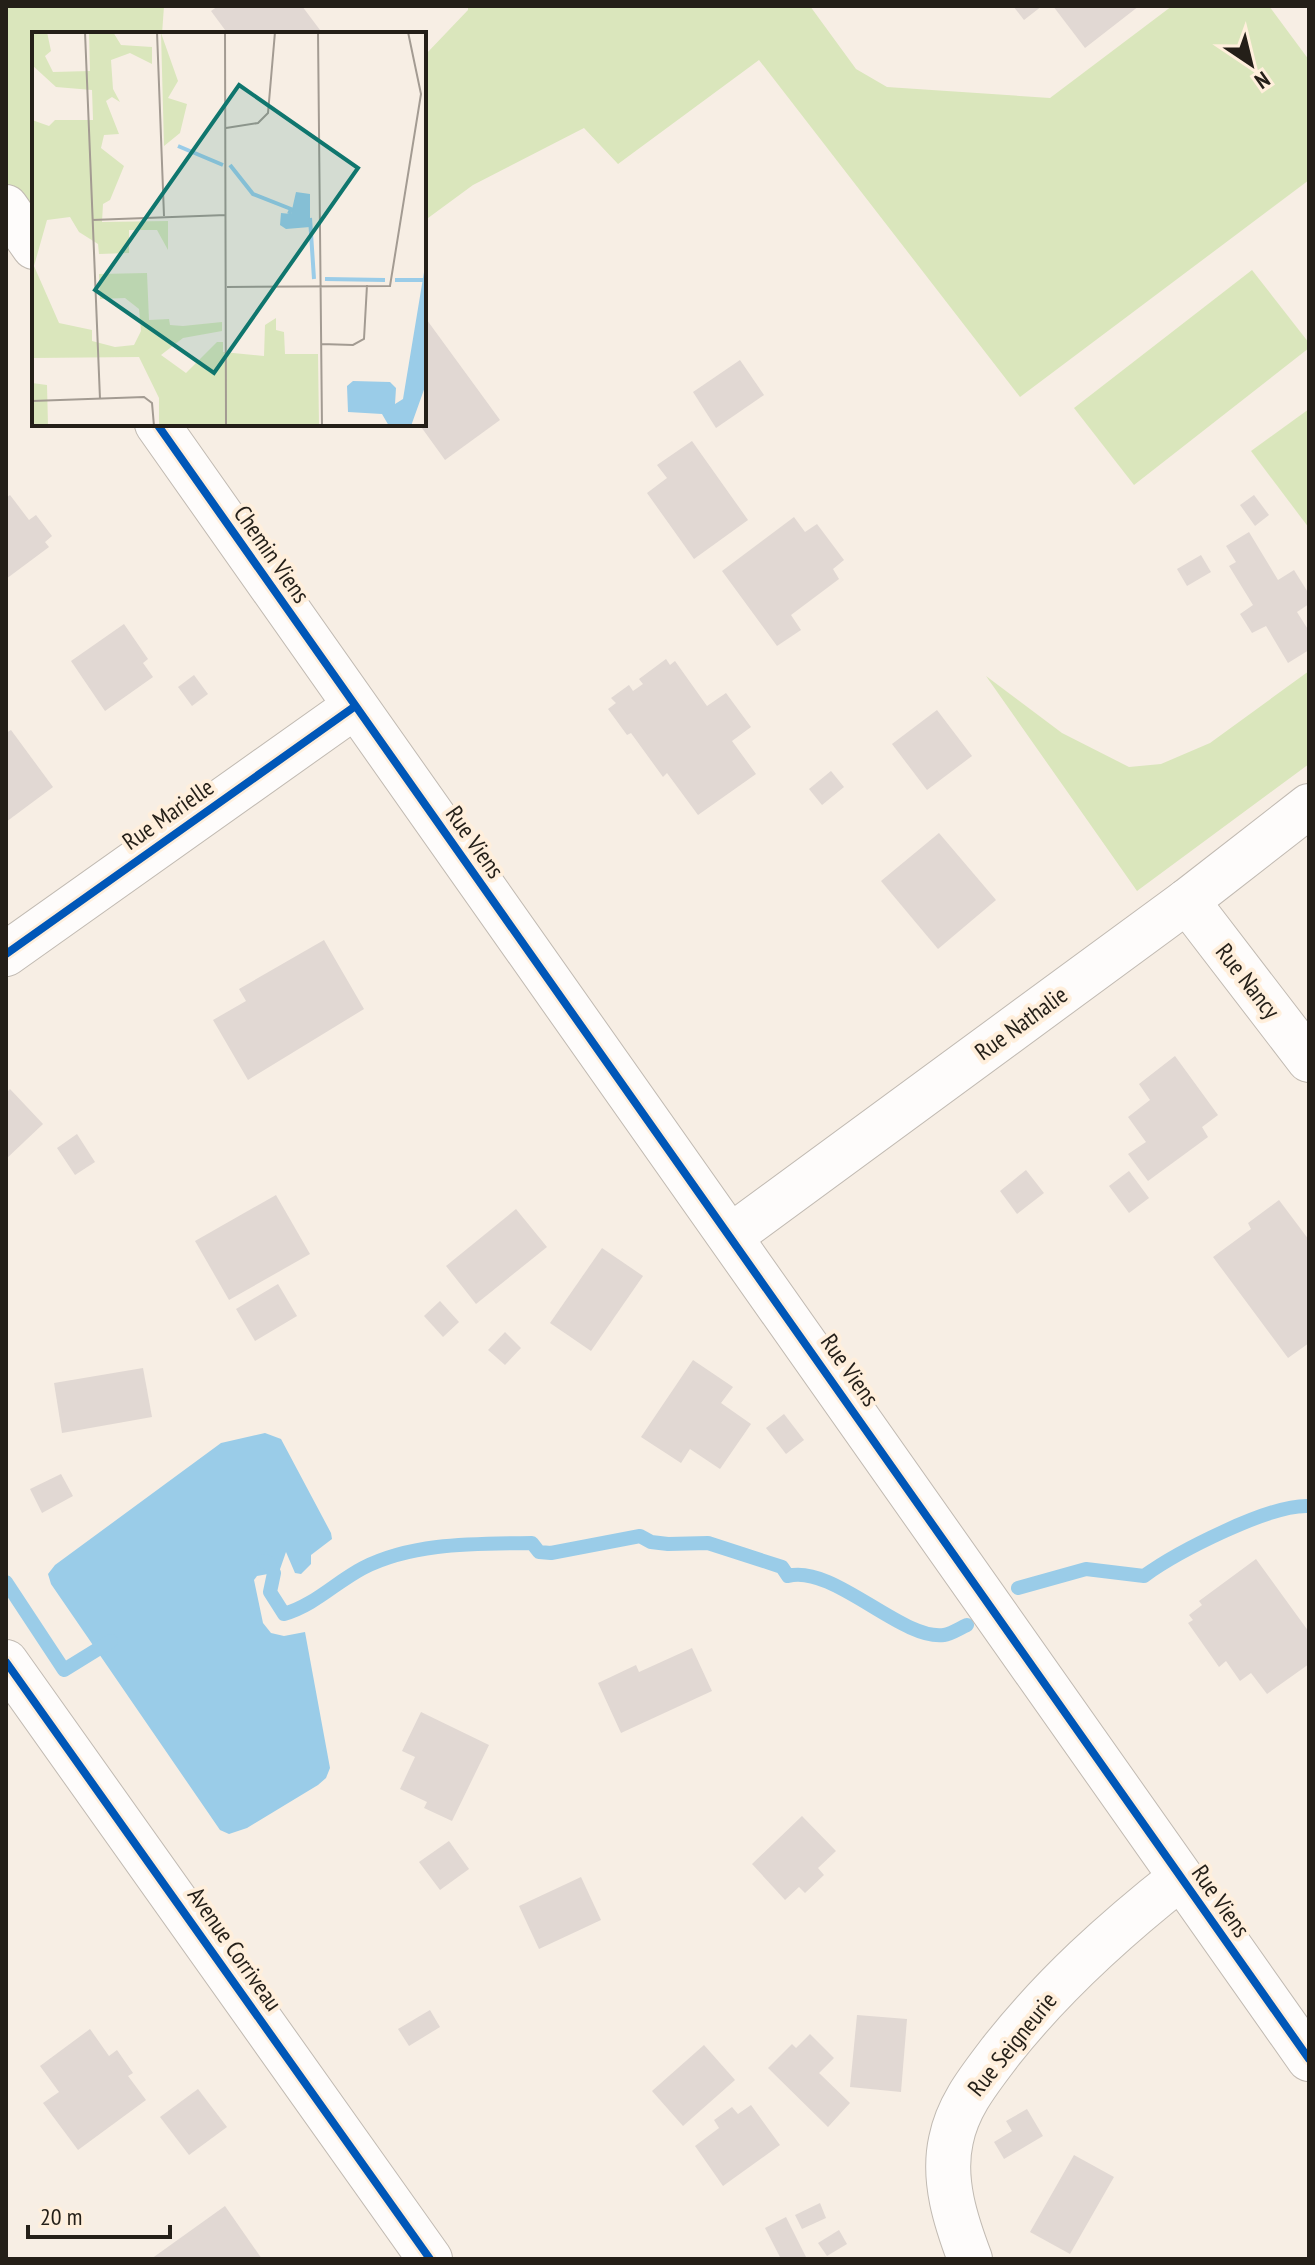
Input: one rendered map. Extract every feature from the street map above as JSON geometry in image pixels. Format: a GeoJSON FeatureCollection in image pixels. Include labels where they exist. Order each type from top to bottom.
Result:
{"type":"FeatureCollection","features":[{"type":"Feature","properties":{"kind":"street"},"geometry":{"type":"LineString","coordinates":[[6,207],[32,244]]}},
{"type":"Feature","properties":{"kind":"street","name":"Chemin Viens"},"geometry":{"type":"LineString","coordinates":[[158,426],[354,707]]}},
{"type":"Feature","properties":{"kind":"street","name":"Rue Marielle"},"geometry":{"type":"LineString","coordinates":[[6,954],[354,707]]}},
{"type":"Feature","properties":{"kind":"street","name":"Rue Viens"},"geometry":{"type":"LineString","coordinates":[[354,707],[731,1236],[1309,2059]]}},
{"type":"Feature","properties":{"kind":"street","name":"Rue Nathalie"},"geometry":{"type":"LineString","coordinates":[[731,1236],[1187,901],[1309,806]]}},
{"type":"Feature","properties":{"kind":"street","name":"Rue Nancy"},"geometry":{"type":"LineString","coordinates":[[1187,901],[1309,1060]]}},
{"type":"Feature","properties":{"kind":"street","name":"Avenue Corriveau"},"geometry":{"type":"LineString","coordinates":[[6,1662],[430,2259]]}},
{"type":"Feature","properties":{"kind":"street","name":"Rue Seigneurie"},"geometry":{"type":"LineString","coordinates":[[970,2259],[952,2203],[948,2172],[951,2141],[960,2112],[975,2085],[1020,2027],[1069,1973],[1122,1923],[1180,1878]]}},
{"type":"Feature","properties":{"kind":"green space"},"geometry":{"type":"Polygon","coordinates":[[[6,6],[164,6],[162,32],[32,32],[32,208],[6,225],[6,6]]]}},
{"type":"Feature","properties":{"kind":"green space"},"geometry":{"type":"Polygon","coordinates":[[[468,6],[810,6],[856,69],[887,87],[1050,98],[1172,6],[1269,6],[1309,60],[1309,180],[1020,397],[759,60],[618,164],[584,128],[473,185],[426,220],[426,54],[468,10],[468,6]]]}},
{"type":"Feature","properties":{"kind":"green space"},"geometry":{"type":"Polygon","coordinates":[[[1252,270],[1309,343],[1309,348],[1134,485],[1074,408],[1252,270]]]}},
{"type":"Feature","properties":{"kind":"green space"},"geometry":{"type":"Polygon","coordinates":[[[1309,409],[1309,528],[1251,451],[1309,409]]]}},
{"type":"Feature","properties":{"kind":"green space"},"geometry":{"type":"Polygon","coordinates":[[[1309,671],[1309,764],[1137,891],[986,676],[1062,733],[1129,767],[1161,764],[1210,743],[1309,671]]]}},
{"type":"Feature","properties":{"kind":"water"},"geometry":{"type":"Polygon","coordinates":[[[265,1433],[281,1439],[331,1533],[332,1539],[311,1555],[311,1564],[301,1574],[295,1573],[286,1552],[279,1572],[257,1576],[254,1580],[263,1623],[271,1633],[284,1636],[305,1632],[330,1768],[326,1778],[318,1785],[247,1828],[229,1834],[220,1830],[51,1584],[48,1574],[55,1565],[221,1443],[265,1433]]]}},
{"type":"Feature","properties":{"kind":"building"},"geometry":{"type":"Polygon","coordinates":[[[218,6],[302,6],[322,32],[227,32],[211,11],[218,6]]]}},
{"type":"Feature","properties":{"kind":"building"},"geometry":{"type":"Polygon","coordinates":[[[1013,6],[1042,6],[1024,20],[1013,6]]]}},
{"type":"Feature","properties":{"kind":"building"},"geometry":{"type":"Polygon","coordinates":[[[1053,6],[1139,6],[1085,48],[1053,6]]]}},
{"type":"Feature","properties":{"kind":"building"},"geometry":{"type":"Polygon","coordinates":[[[426,319],[500,420],[445,460],[420,426],[426,426],[426,319]]]}},
{"type":"Feature","properties":{"kind":"building"},"geometry":{"type":"Polygon","coordinates":[[[740,360],[764,395],[716,428],[693,392],[740,360]]]}},
{"type":"Feature","properties":{"kind":"building"},"geometry":{"type":"Polygon","coordinates":[[[692,441],[748,520],[694,559],[647,493],[667,478],[657,465],[692,441]]]}},
{"type":"Feature","properties":{"kind":"building"},"geometry":{"type":"Polygon","coordinates":[[[10,495],[29,520],[36,515],[52,536],[45,542],[49,547],[6,579],[6,498],[10,495]]]}},
{"type":"Feature","properties":{"kind":"building"},"geometry":{"type":"Polygon","coordinates":[[[1254,495],[1269,515],[1255,526],[1240,505],[1254,495]]]}},
{"type":"Feature","properties":{"kind":"building"},"geometry":{"type":"Polygon","coordinates":[[[794,517],[805,532],[817,524],[844,560],[833,569],[839,579],[791,615],[801,630],[777,646],[722,571],[794,517]]]}},
{"type":"Feature","properties":{"kind":"building"},"geometry":{"type":"Polygon","coordinates":[[[1249,532],[1278,580],[1294,570],[1309,594],[1309,604],[1297,612],[1309,631],[1309,650],[1288,663],[1266,626],[1252,633],[1240,614],[1253,605],[1229,566],[1236,562],[1226,546],[1249,532]]]}},
{"type":"Feature","properties":{"kind":"building"},"geometry":{"type":"Polygon","coordinates":[[[1201,555],[1211,572],[1187,586],[1177,569],[1201,555]]]}},
{"type":"Feature","properties":{"kind":"building"},"geometry":{"type":"Polygon","coordinates":[[[124,624],[148,659],[143,663],[153,677],[105,711],[71,661],[124,624]]]}},
{"type":"Feature","properties":{"kind":"building"},"geometry":{"type":"Polygon","coordinates":[[[666,659],[670,665],[675,661],[707,706],[726,693],[751,727],[732,741],[756,774],[698,815],[667,773],[663,777],[631,733],[627,735],[608,709],[616,703],[611,698],[629,685],[633,691],[643,684],[639,679],[666,659]]]}},
{"type":"Feature","properties":{"kind":"building"},"geometry":{"type":"Polygon","coordinates":[[[194,675],[208,694],[192,706],[178,687],[194,675]]]}},
{"type":"Feature","properties":{"kind":"building"},"geometry":{"type":"Polygon","coordinates":[[[937,710],[972,756],[927,790],[892,744],[937,710]]]}},
{"type":"Feature","properties":{"kind":"building"},"geometry":{"type":"Polygon","coordinates":[[[11,730],[53,787],[6,822],[6,733],[11,730]]]}},
{"type":"Feature","properties":{"kind":"building"},"geometry":{"type":"Polygon","coordinates":[[[831,771],[844,787],[822,805],[809,789],[831,771]]]}},
{"type":"Feature","properties":{"kind":"building"},"geometry":{"type":"Polygon","coordinates":[[[939,833],[996,900],[938,949],[881,881],[939,833]]]}},
{"type":"Feature","properties":{"kind":"building"},"geometry":{"type":"Polygon","coordinates":[[[324,940],[364,1009],[248,1080],[213,1020],[246,1001],[239,989],[324,940]]]}},
{"type":"Feature","properties":{"kind":"building"},"geometry":{"type":"Polygon","coordinates":[[[1175,1056],[1218,1115],[1202,1127],[1208,1137],[1148,1181],[1128,1154],[1146,1142],[1128,1117],[1150,1100],[1139,1084],[1175,1056]]]}},
{"type":"Feature","properties":{"kind":"building"},"geometry":{"type":"Polygon","coordinates":[[[10,1089],[43,1124],[6,1159],[6,1093],[10,1089]]]}},
{"type":"Feature","properties":{"kind":"building"},"geometry":{"type":"Polygon","coordinates":[[[77,1134],[95,1162],[75,1175],[57,1148],[77,1134]]]}},
{"type":"Feature","properties":{"kind":"building"},"geometry":{"type":"Polygon","coordinates":[[[1026,1170],[1044,1193],[1017,1214],[1000,1191],[1026,1170]]]}},
{"type":"Feature","properties":{"kind":"building"},"geometry":{"type":"Polygon","coordinates":[[[1129,1171],[1149,1198],[1129,1213],[1109,1186],[1129,1171]]]}},
{"type":"Feature","properties":{"kind":"building"},"geometry":{"type":"Polygon","coordinates":[[[276,1195],[310,1254],[229,1300],[195,1241],[276,1195]]]}},
{"type":"Feature","properties":{"kind":"building"},"geometry":{"type":"Polygon","coordinates":[[[1279,1200],[1309,1240],[1309,1343],[1288,1358],[1213,1257],[1251,1229],[1248,1223],[1279,1200]]]}},
{"type":"Feature","properties":{"kind":"building"},"geometry":{"type":"Polygon","coordinates":[[[516,1209],[547,1247],[476,1304],[446,1266],[516,1209]]]}},
{"type":"Feature","properties":{"kind":"building"},"geometry":{"type":"Polygon","coordinates":[[[602,1248],[643,1276],[591,1351],[550,1323],[602,1248]]]}},
{"type":"Feature","properties":{"kind":"building"},"geometry":{"type":"Polygon","coordinates":[[[278,1284],[297,1316],[255,1341],[236,1309],[278,1284]]]}},
{"type":"Feature","properties":{"kind":"building"},"geometry":{"type":"Polygon","coordinates":[[[440,1301],[459,1322],[443,1337],[424,1316],[440,1301]]]}},
{"type":"Feature","properties":{"kind":"building"},"geometry":{"type":"Polygon","coordinates":[[[505,1332],[521,1348],[505,1365],[488,1350],[505,1332]]]}},
{"type":"Feature","properties":{"kind":"building"},"geometry":{"type":"Polygon","coordinates":[[[693,1360],[733,1387],[721,1403],[751,1424],[720,1469],[690,1449],[681,1463],[641,1437],[693,1360]]]}},
{"type":"Feature","properties":{"kind":"building"},"geometry":{"type":"Polygon","coordinates":[[[143,1368],[152,1417],[62,1433],[54,1383],[143,1368]]]}},
{"type":"Feature","properties":{"kind":"building"},"geometry":{"type":"Polygon","coordinates":[[[784,1414],[804,1440],[786,1454],[766,1428],[784,1414]]]}},
{"type":"Feature","properties":{"kind":"building"},"geometry":{"type":"Polygon","coordinates":[[[61,1474],[73,1496],[42,1513],[30,1489],[61,1474]]]}},
{"type":"Feature","properties":{"kind":"building"},"geometry":{"type":"Polygon","coordinates":[[[1256,1559],[1309,1632],[1309,1664],[1267,1694],[1251,1673],[1240,1681],[1226,1661],[1219,1667],[1188,1623],[1193,1620],[1189,1615],[1202,1605],[1199,1601],[1256,1559]]]}},
{"type":"Feature","properties":{"kind":"building"},"geometry":{"type":"Polygon","coordinates":[[[692,1648],[712,1691],[621,1733],[598,1683],[636,1665],[639,1672],[692,1648]]]}},
{"type":"Feature","properties":{"kind":"building"},"geometry":{"type":"Polygon","coordinates":[[[421,1712],[489,1745],[452,1821],[424,1808],[427,1802],[400,1789],[415,1757],[402,1751],[421,1712]]]}},
{"type":"Feature","properties":{"kind":"building"},"geometry":{"type":"Polygon","coordinates":[[[802,1816],[836,1851],[818,1868],[824,1875],[805,1893],[799,1887],[785,1900],[752,1864],[802,1816]]]}},
{"type":"Feature","properties":{"kind":"building"},"geometry":{"type":"Polygon","coordinates":[[[449,1841],[469,1869],[440,1890],[419,1862],[449,1841]]]}},
{"type":"Feature","properties":{"kind":"building"},"geometry":{"type":"Polygon","coordinates":[[[581,1877],[601,1920],[539,1949],[519,1906],[581,1877]]]}},
{"type":"Feature","properties":{"kind":"building"},"geometry":{"type":"Polygon","coordinates":[[[430,2010],[440,2027],[409,2046],[398,2029],[430,2010]]]}},
{"type":"Feature","properties":{"kind":"building"},"geometry":{"type":"Polygon","coordinates":[[[857,2015],[907,2019],[901,2092],[850,2087],[857,2015]]]}},
{"type":"Feature","properties":{"kind":"building"},"geometry":{"type":"Polygon","coordinates":[[[90,2029],[109,2056],[117,2050],[133,2073],[128,2076],[146,2100],[78,2150],[43,2103],[59,2092],[40,2066],[90,2029]]]}},
{"type":"Feature","properties":{"kind":"building"},"geometry":{"type":"Polygon","coordinates":[[[810,2034],[834,2058],[819,2073],[850,2103],[828,2127],[768,2068],[792,2044],[796,2048],[810,2034]]]}},
{"type":"Feature","properties":{"kind":"building"},"geometry":{"type":"Polygon","coordinates":[[[704,2045],[735,2080],[683,2126],[652,2091],[704,2045]]]}},
{"type":"Feature","properties":{"kind":"building"},"geometry":{"type":"Polygon","coordinates":[[[198,2089],[227,2127],[189,2155],[160,2117],[198,2089]]]}},
{"type":"Feature","properties":{"kind":"building"},"geometry":{"type":"Polygon","coordinates":[[[751,2105],[780,2145],[723,2186],[695,2146],[719,2128],[714,2120],[732,2107],[738,2114],[751,2105]]]}},
{"type":"Feature","properties":{"kind":"building"},"geometry":{"type":"Polygon","coordinates":[[[1027,2109],[1043,2136],[1004,2159],[994,2142],[1012,2131],[1006,2121],[1027,2109]]]}},
{"type":"Feature","properties":{"kind":"building"},"geometry":{"type":"Polygon","coordinates":[[[1074,2155],[1114,2177],[1070,2254],[1030,2232],[1074,2155]]]}},
{"type":"Feature","properties":{"kind":"building"},"geometry":{"type":"Polygon","coordinates":[[[820,2203],[826,2218],[802,2229],[795,2215],[820,2203]]]}},
{"type":"Feature","properties":{"kind":"building"},"geometry":{"type":"Polygon","coordinates":[[[225,2206],[262,2259],[151,2259],[225,2206]]]}},
{"type":"Feature","properties":{"kind":"building"},"geometry":{"type":"Polygon","coordinates":[[[786,2217],[807,2259],[781,2259],[765,2228],[786,2217]]]}},
{"type":"Feature","properties":{"kind":"building"},"geometry":{"type":"Polygon","coordinates":[[[839,2230],[847,2244],[827,2256],[818,2243],[839,2230]]]}},
{"type":"Feature","properties":{"kind":"waterway"},"geometry":{"type":"LineString","coordinates":[[1018,1588],[1086,1569],[1144,1576],[1224,1531],[1271,1513],[1309,1506]]}},
{"type":"Feature","properties":{"kind":"waterway"},"geometry":{"type":"LineString","coordinates":[[264,1561],[268,1562],[274,1573],[270,1592],[284,1614],[306,1605],[363,1568],[403,1553],[446,1546],[532,1543],[539,1552],[551,1553],[640,1536],[651,1542],[668,1544],[708,1543],[782,1567],[788,1576],[806,1575],[825,1581],[908,1627],[927,1634],[944,1635],[967,1625]]}},
{"type":"Feature","properties":{"kind":"waterway"},"geometry":{"type":"LineString","coordinates":[[6,1582],[64,1670],[111,1641]]}},
{"type":"Feature","properties":{"kind":"cycle path"},"geometry":{"type":"LineString","coordinates":[[158,426],[1309,2059]]}},
{"type":"Feature","properties":{"kind":"cycle path"},"geometry":{"type":"LineString","coordinates":[[6,954],[354,707]]}},
{"type":"Feature","properties":{"kind":"cycle path"},"geometry":{"type":"LineString","coordinates":[[6,1662],[430,2259]]}}]}
